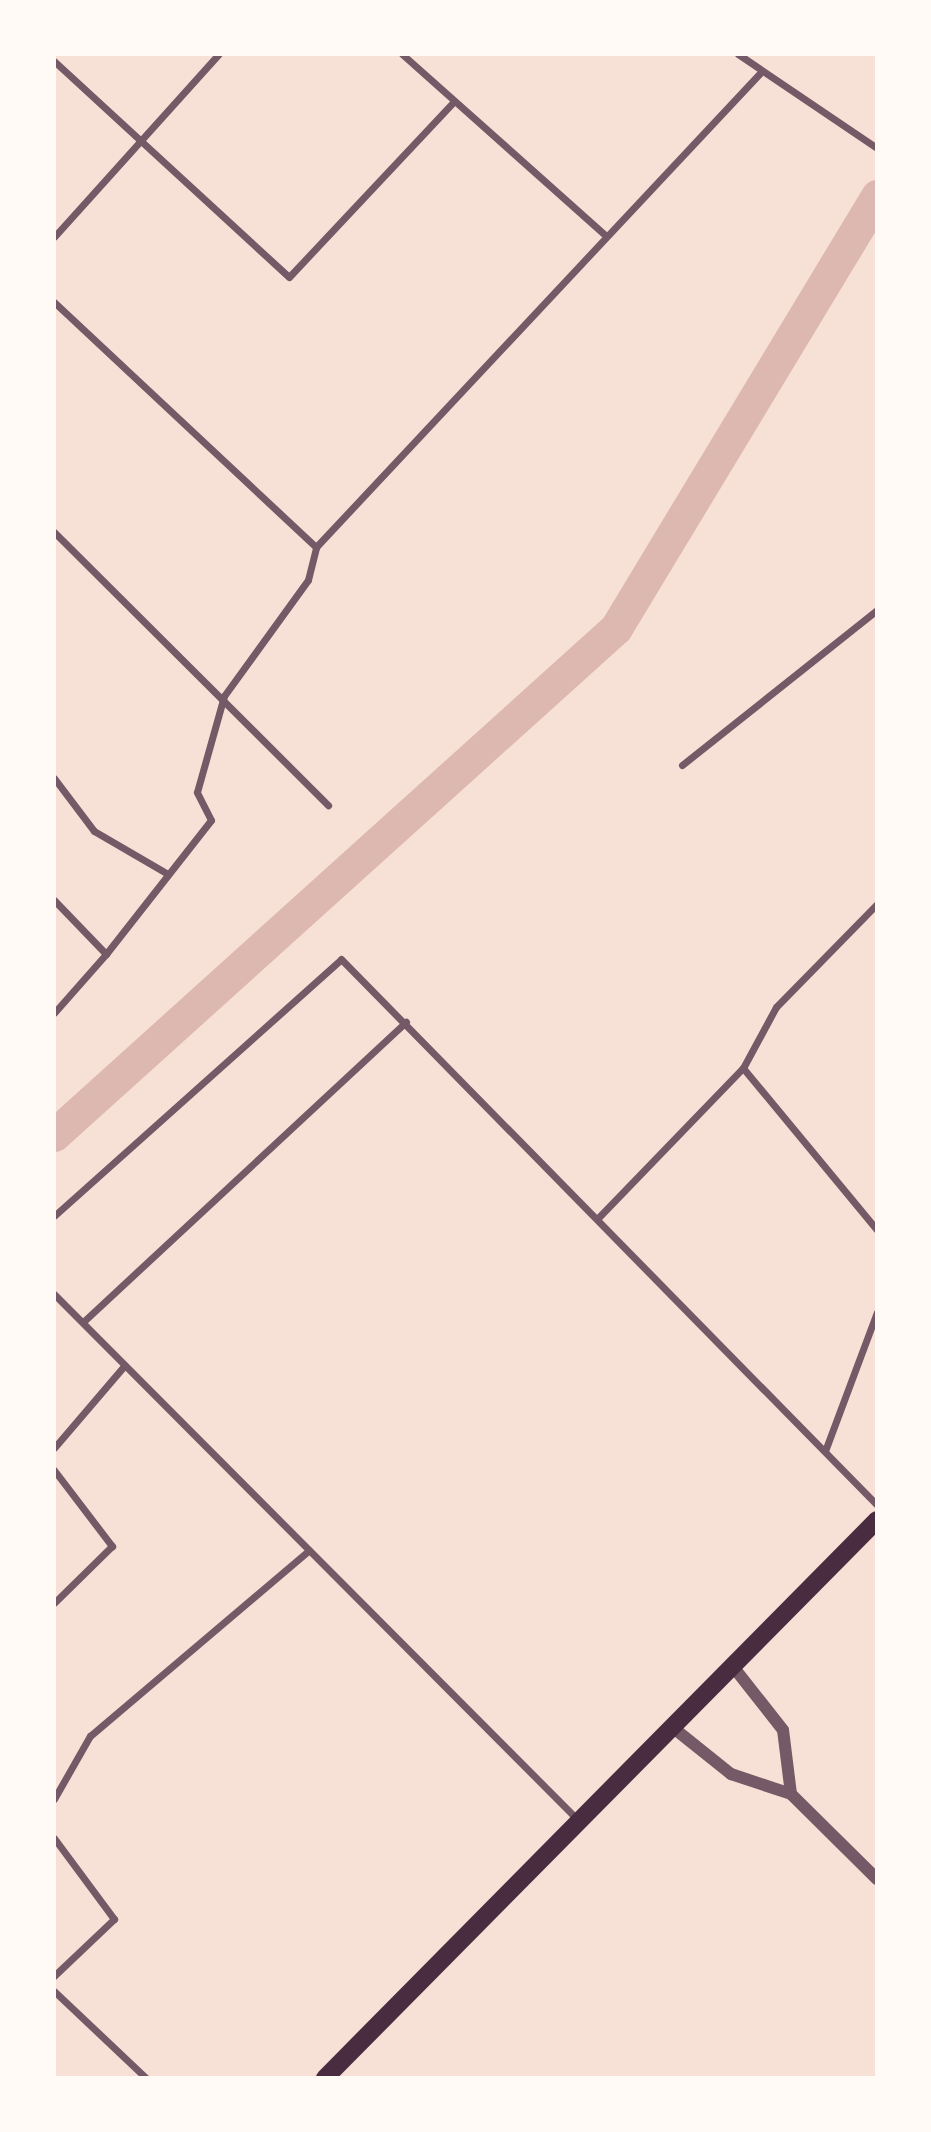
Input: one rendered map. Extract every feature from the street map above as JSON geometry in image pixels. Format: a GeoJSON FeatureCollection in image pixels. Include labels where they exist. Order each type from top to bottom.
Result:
{"type":"FeatureCollection","features":[{"type":"Feature","properties":{"kind":"main road"},"geometry":{"type":"LineString","coordinates":[[335,2075],[578,1819],[877,1520]]}},
{"type":"Feature","properties":{"kind":"street"},"geometry":{"type":"LineString","coordinates":[[54,237],[219,54]]}},
{"type":"Feature","properties":{"kind":"street"},"geometry":{"type":"LineString","coordinates":[[402,54],[604,234]]}},
{"type":"Feature","properties":{"kind":"street"},"geometry":{"type":"LineString","coordinates":[[738,54],[877,148]]}},
{"type":"Feature","properties":{"kind":"street"},"geometry":{"type":"LineString","coordinates":[[54,61],[289,277],[454,100]]}},
{"type":"Feature","properties":{"kind":"street"},"geometry":{"type":"LineString","coordinates":[[54,1013],[106,954],[211,820],[197,792],[225,696],[308,580],[316,547],[604,234],[761,72]]}},
{"type":"Feature","properties":{"kind":"street"},"geometry":{"type":"LineString","coordinates":[[54,302],[316,547]]}},
{"type":"Feature","properties":{"kind":"street"},"geometry":{"type":"LineString","coordinates":[[54,532],[225,696],[328,805]]}},
{"type":"Feature","properties":{"kind":"street"},"geometry":{"type":"LineString","coordinates":[[681,765],[877,610]]}},
{"type":"Feature","properties":{"kind":"street"},"geometry":{"type":"LineString","coordinates":[[54,778],[94,831],[168,874]]}},
{"type":"Feature","properties":{"kind":"street"},"geometry":{"type":"LineString","coordinates":[[54,900],[106,954]]}},
{"type":"Feature","properties":{"kind":"street"},"geometry":{"type":"LineString","coordinates":[[598,1218],[743,1068],[776,1007],[877,904]]}},
{"type":"Feature","properties":{"kind":"street"},"geometry":{"type":"LineString","coordinates":[[54,1216],[341,959],[406,1022],[877,1504]]}},
{"type":"Feature","properties":{"kind":"street"},"geometry":{"type":"LineString","coordinates":[[83,1322],[406,1022]]}},
{"type":"Feature","properties":{"kind":"street"},"geometry":{"type":"LineString","coordinates":[[743,1068],[877,1230]]}},
{"type":"Feature","properties":{"kind":"street"},"geometry":{"type":"LineString","coordinates":[[54,1294],[578,1819]]}},
{"type":"Feature","properties":{"kind":"street"},"geometry":{"type":"LineString","coordinates":[[825,1451],[877,1311]]}},
{"type":"Feature","properties":{"kind":"street"},"geometry":{"type":"LineString","coordinates":[[54,1448],[125,1366]]}},
{"type":"Feature","properties":{"kind":"street"},"geometry":{"type":"LineString","coordinates":[[54,1470],[112,1546],[54,1603]]}},
{"type":"Feature","properties":{"kind":"street"},"geometry":{"type":"LineString","coordinates":[[54,1799],[90,1736],[309,1550]]}},
{"type":"Feature","properties":{"kind":"street"},"geometry":{"type":"LineString","coordinates":[[731,1664],[783,1730],[791,1794]]}},
{"type":"Feature","properties":{"kind":"street"},"geometry":{"type":"LineString","coordinates":[[671,1726],[731,1774],[791,1794],[877,1878]]}},
{"type":"Feature","properties":{"kind":"street"},"geometry":{"type":"LineString","coordinates":[[54,1838],[114,1919],[54,1976]]}},
{"type":"Feature","properties":{"kind":"street"},"geometry":{"type":"LineString","coordinates":[[54,1991],[146,2078]]}},
{"type":"Feature","properties":{"kind":"waterway"},"geometry":{"type":"LineString","coordinates":[[54,1135],[616,628],[877,196]]}}]}
